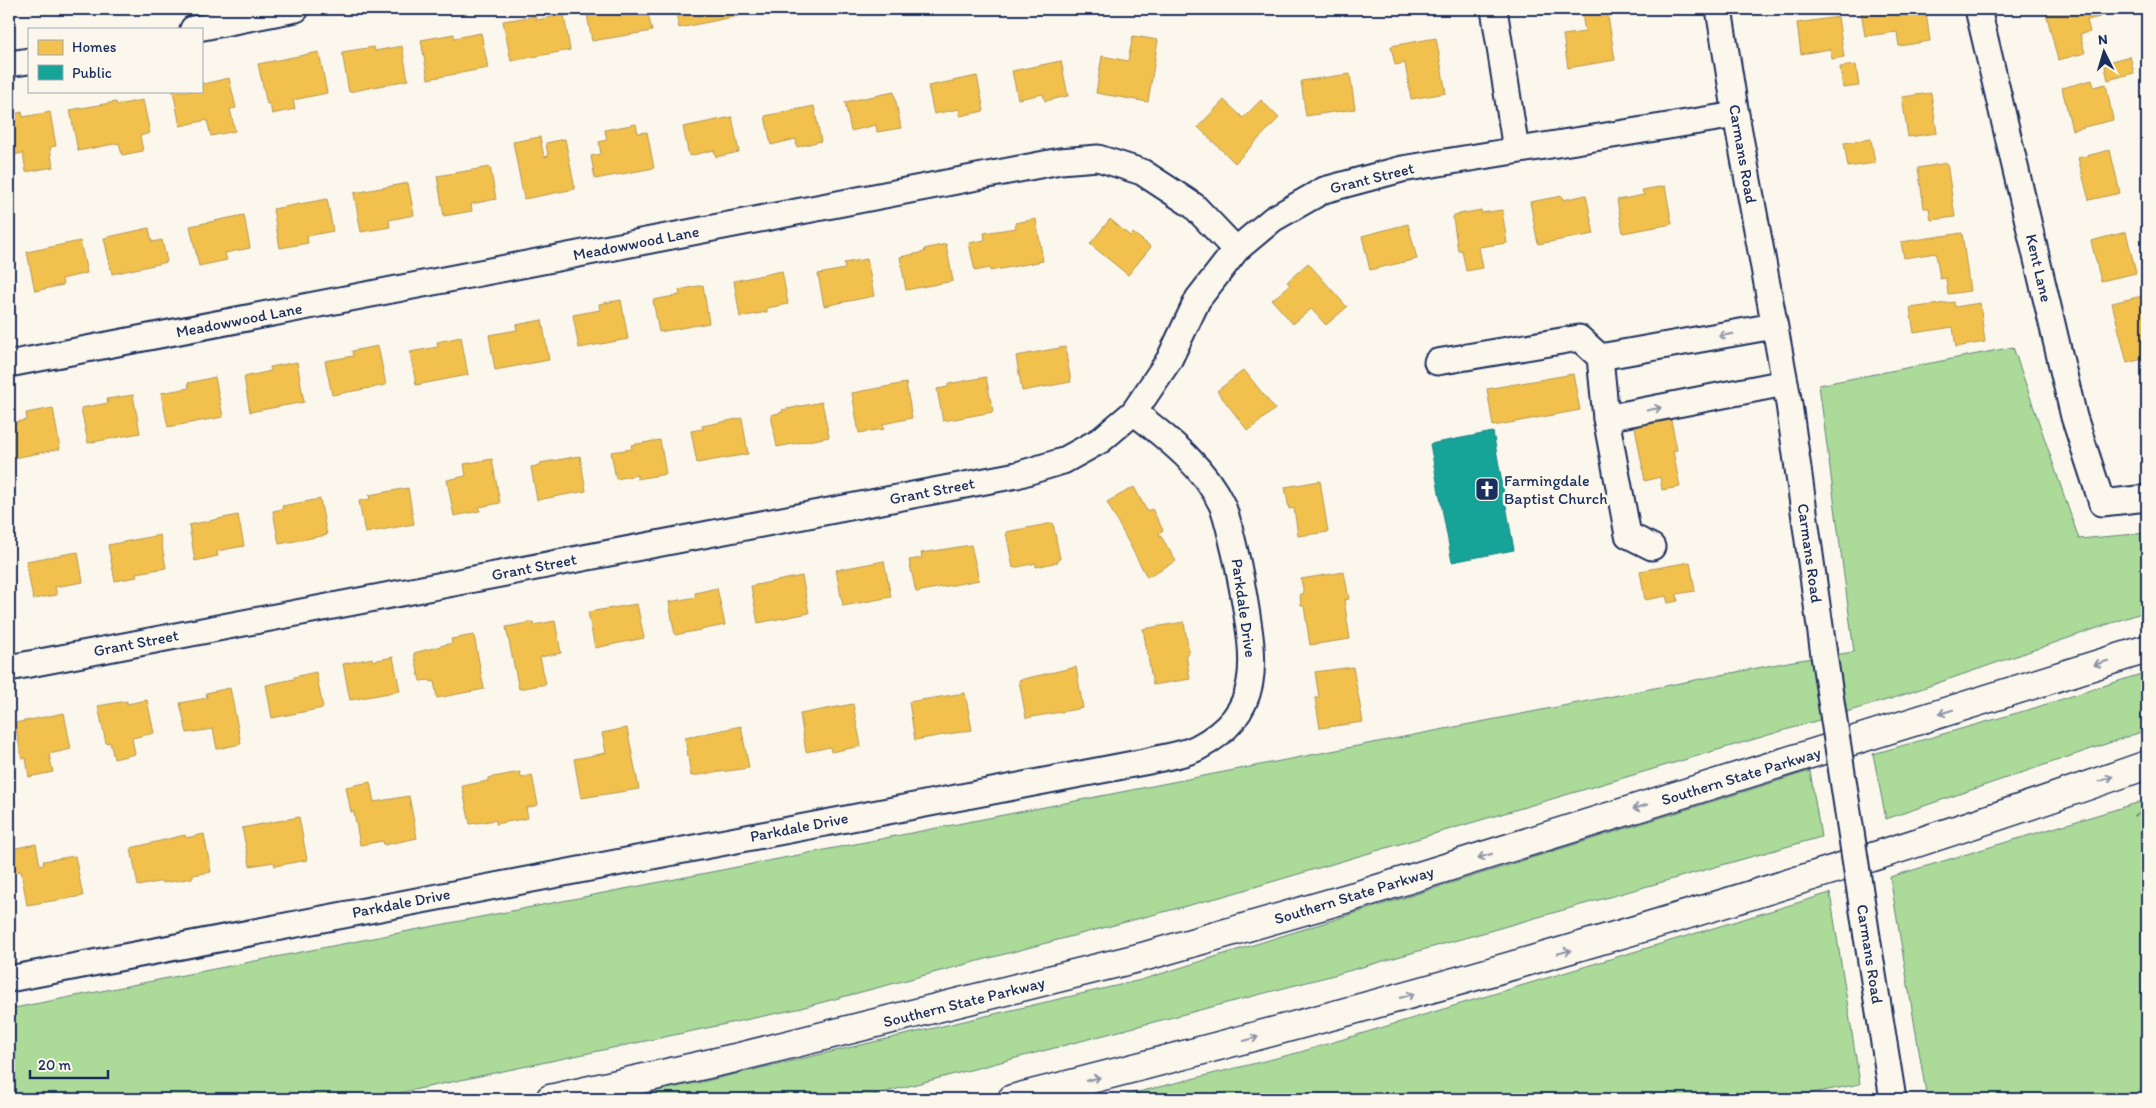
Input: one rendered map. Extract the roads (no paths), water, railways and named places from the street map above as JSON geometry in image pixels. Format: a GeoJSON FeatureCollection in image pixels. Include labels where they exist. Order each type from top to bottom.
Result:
{"type":"FeatureCollection","features":[{"type":"Feature","properties":{"kind":"highway","name":"Southern State Parkway"},"geometry":{"type":"LineString","coordinates":[[550,1099],[735,1058],[1146,956],[1355,896],[2147,649]]}},
{"type":"Feature","properties":{"kind":"highway"},"geometry":{"type":"LineString","coordinates":[[1012,1099],[1225,1046],[1639,930],[1713,908],[2147,765]]}},
{"type":"Feature","properties":{"kind":"street"},"geometry":{"type":"LineString","coordinates":[[198,28],[296,9]]}},
{"type":"Feature","properties":{"kind":"street"},"geometry":{"type":"LineString","coordinates":[[1494,9],[1516,150]]}},
{"type":"Feature","properties":{"kind":"street","name":"Carmans Road"},"geometry":{"type":"LineString","coordinates":[[1719,9],[1736,115],[1785,383],[1824,655],[1894,1099]]}},
{"type":"Feature","properties":{"kind":"street","name":"Kent Lane"},"geometry":{"type":"LineString","coordinates":[[1978,9],[2074,417],[2102,503],[2136,499]]}},
{"type":"Feature","properties":{"kind":"street"},"geometry":{"type":"LineString","coordinates":[[9,64],[28,60]]}},
{"type":"Feature","properties":{"kind":"street","name":"Grant Street"},"geometry":{"type":"LineString","coordinates":[[9,668],[1016,475],[1063,461],[1101,440],[1134,412],[1169,360],[1198,299],[1236,250],[1273,219],[1324,190],[1402,169],[1736,115]]}},
{"type":"Feature","properties":{"kind":"street","name":"Meadowwood Lane"},"geometry":{"type":"LineString","coordinates":[[9,364],[1060,161],[1098,158],[1142,172],[1194,206],[1236,250]]}},
{"type":"Feature","properties":{"kind":"street"},"geometry":{"type":"LineString","coordinates":[[1600,357],[1774,326]]}},
{"type":"Feature","properties":{"kind":"street"},"geometry":{"type":"LineString","coordinates":[[1437,362],[1579,338],[1600,357],[1606,418],[1628,535],[1652,547]]}},
{"type":"Feature","properties":{"kind":"street"},"geometry":{"type":"LineString","coordinates":[[1606,418],[1785,383]]}},
{"type":"Feature","properties":{"kind":"street","name":"Parkdale Drive"},"geometry":{"type":"LineString","coordinates":[[9,979],[1149,761],[1196,749],[1228,727],[1244,702],[1253,674],[1250,633],[1237,556],[1222,505],[1197,466],[1168,439],[1134,412]]}},
{"type":"Feature","properties":{"kind":"place","name":"Farmingdale Baptist Church"},"geometry":{"type":"Point","coordinates":[1487,489]}}]}
